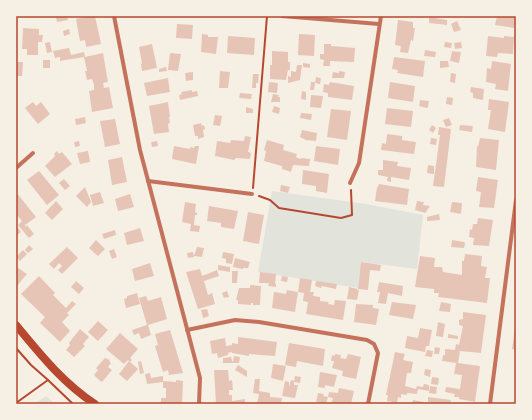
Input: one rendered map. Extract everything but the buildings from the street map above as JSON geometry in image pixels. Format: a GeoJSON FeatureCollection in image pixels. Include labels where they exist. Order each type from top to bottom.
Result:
{"type":"FeatureCollection","features":[{"type":"Feature","properties":{"kind":"main road"},"geometry":{"type":"LineString","coordinates":[[16,325],[56,372],[95,404]]}},
{"type":"Feature","properties":{"kind":"street"},"geometry":{"type":"LineString","coordinates":[[114,16],[140,150],[200,378],[199,404]]}},
{"type":"Feature","properties":{"kind":"street"},"geometry":{"type":"LineString","coordinates":[[282,16],[379,24]]}},
{"type":"Feature","properties":{"kind":"street"},"geometry":{"type":"LineString","coordinates":[[350,183],[359,164],[381,16]]}},
{"type":"Feature","properties":{"kind":"street"},"geometry":{"type":"LineString","coordinates":[[16,168],[33,153]]}},
{"type":"Feature","properties":{"kind":"street"},"geometry":{"type":"LineString","coordinates":[[148,181],[252,194]]}},
{"type":"Feature","properties":{"kind":"street"},"geometry":{"type":"LineString","coordinates":[[490,404],[516,200]]}},
{"type":"Feature","properties":{"kind":"street"},"geometry":{"type":"LineString","coordinates":[[187,330],[235,320],[259,322],[367,340],[374,344],[378,353],[368,404]]}},
{"type":"Feature","properties":{"kind":"path"},"geometry":{"type":"LineString","coordinates":[[267,16],[252,194],[270,200],[279,208],[341,218],[352,215],[350,183]]}},
{"type":"Feature","properties":{"kind":"path"},"geometry":{"type":"LineString","coordinates":[[16,348],[31,365],[73,404]]}},
{"type":"Feature","properties":{"kind":"path"},"geometry":{"type":"LineString","coordinates":[[16,403],[48,380],[56,372]]}},
{"type":"Feature","properties":{"kind":"shaded area"},"geometry":{"type":"Polygon","coordinates":[[[272,191],[366,204],[423,215],[417,269],[361,262],[358,288],[258,272],[272,191]]]}},
{"type":"Feature","properties":{"kind":"shaded area"},"geometry":{"type":"Polygon","coordinates":[[[46,396],[55,404],[34,404],[46,396]]]}}]}
